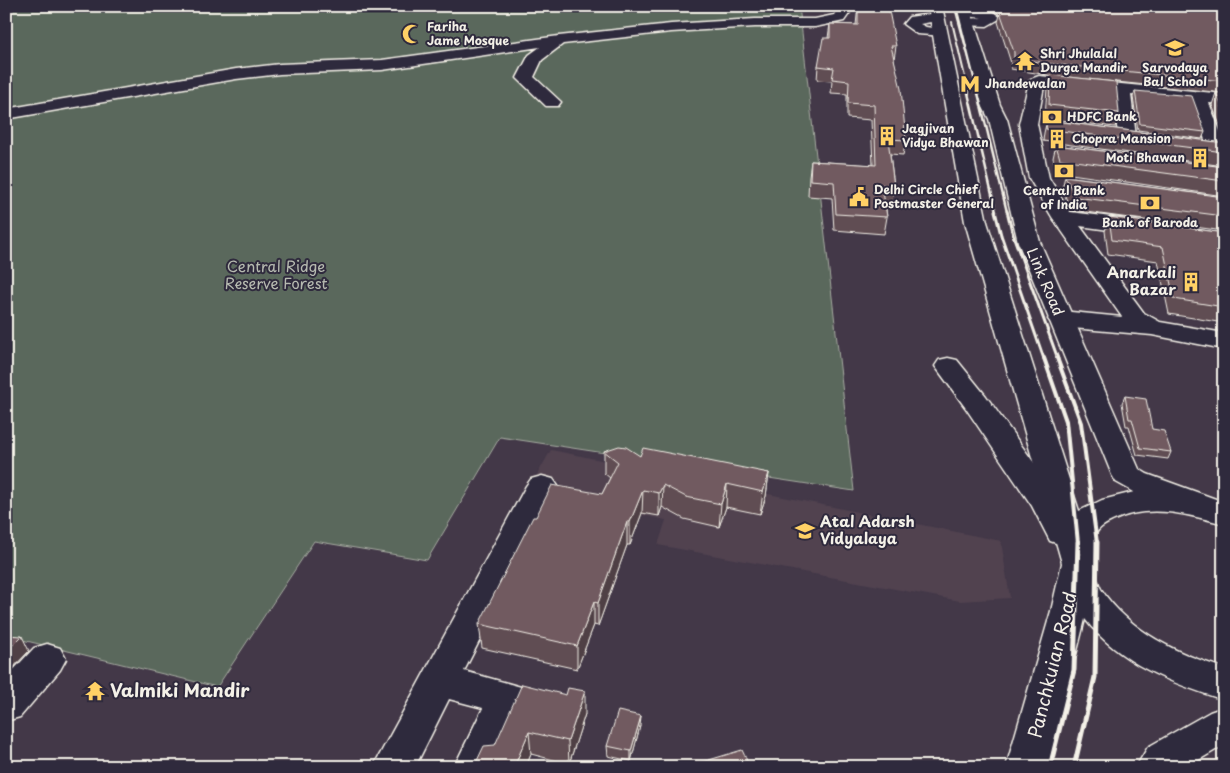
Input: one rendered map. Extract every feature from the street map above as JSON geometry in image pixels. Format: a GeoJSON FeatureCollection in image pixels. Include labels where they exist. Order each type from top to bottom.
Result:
{"type":"FeatureCollection","features":[{"type":"Feature","properties":{"kind":"main road"},"geometry":{"type":"LineString","coordinates":[[6,114],[236,74],[280,69],[382,65],[559,40],[687,27],[816,23],[840,18],[844,11],[838,6]]}},
{"type":"Feature","properties":{"kind":"main road","name":"Link Road"},"geometry":{"type":"LineString","coordinates":[[964,13],[991,105],[998,120],[1028,242],[1127,475],[1136,481],[1212,509]]}},
{"type":"Feature","properties":{"kind":"main road"},"geometry":{"type":"LineString","coordinates":[[937,19],[976,222],[1079,563],[1083,589],[1100,613],[1124,636],[1154,657],[1190,674],[1224,684]]}},
{"type":"Feature","properties":{"kind":"main road"},"geometry":{"type":"LineString","coordinates":[[552,102],[525,78],[535,58],[559,40]]}},
{"type":"Feature","properties":{"kind":"main road"},"geometry":{"type":"LineString","coordinates":[[1153,328],[1135,318],[1127,308],[1063,217],[1039,178],[1043,149],[1037,125],[1039,81],[1224,99]]}},
{"type":"Feature","properties":{"kind":"main road"},"geometry":{"type":"LineString","coordinates":[[1122,89],[1127,137]]}},
{"type":"Feature","properties":{"kind":"main road"},"geometry":{"type":"LineString","coordinates":[[1198,96],[1213,147]]}},
{"type":"Feature","properties":{"kind":"main road"},"geometry":{"type":"LineString","coordinates":[[998,120],[1037,125]]}},
{"type":"Feature","properties":{"kind":"main road"},"geometry":{"type":"LineString","coordinates":[[1039,178],[1068,182]]}},
{"type":"Feature","properties":{"kind":"main road"},"geometry":{"type":"LineString","coordinates":[[1063,217],[1167,231]]}},
{"type":"Feature","properties":{"kind":"main road"},"geometry":{"type":"LineString","coordinates":[[1061,319],[1153,328],[1224,341]]}},
{"type":"Feature","properties":{"kind":"main road"},"geometry":{"type":"LineString","coordinates":[[948,366],[976,402],[1046,503],[1079,563]]}},
{"type":"Feature","properties":{"kind":"main road"},"geometry":{"type":"LineString","coordinates":[[394,767],[542,486]]}},
{"type":"Feature","properties":{"kind":"main road"},"geometry":{"type":"LineString","coordinates":[[1079,563],[1080,532],[1091,519],[1106,510],[1126,504],[1148,501],[1212,509]]}},
{"type":"Feature","properties":{"kind":"main road","name":"Panchkuian Road"},"geometry":{"type":"LineString","coordinates":[[1027,767],[1079,563]]}},
{"type":"Feature","properties":{"kind":"main road"},"geometry":{"type":"LineString","coordinates":[[6,705],[47,659]]}},
{"type":"Feature","properties":{"kind":"main road"},"geometry":{"type":"LineString","coordinates":[[439,681],[507,698],[475,767]]}},
{"type":"Feature","properties":{"kind":"main road"},"geometry":{"type":"LineString","coordinates":[[1157,767],[1163,760],[1222,727]]}},
{"type":"Feature","properties":{"kind":"shaded area","name":"Atal Adarsh Vidyalaya"},"geometry":{"type":"Polygon","coordinates":[[[551,450],[1001,541],[1010,598],[960,601],[658,545],[666,520],[559,499],[561,482],[537,475],[551,450]]]}},
{"type":"Feature","properties":{"kind":"green space","name":"Central Ridge Reserve Forest"},"geometry":{"type":"Polygon","coordinates":[[[6,6],[799,6],[854,491],[500,437],[427,560],[314,541],[217,687],[6,636],[6,6]]]}},
{"type":"Feature","properties":{"kind":"building"},"geometry":{"type":"Polygon","coordinates":[[[858,6],[888,6],[896,46],[891,46],[901,89],[906,140],[888,139],[894,186],[882,185],[887,217],[836,214],[834,182],[810,180],[811,161],[876,165],[874,105],[848,103],[849,81],[832,79],[834,68],[818,66],[823,38],[830,38],[830,24],[858,25],[858,6]]]}},
{"type":"Feature","properties":{"kind":"building"},"geometry":{"type":"Polygon","coordinates":[[[1003,6],[1224,6],[1224,81],[1051,64],[1014,58],[1014,52],[1000,12],[1005,8],[1003,6]]]}},
{"type":"Feature","properties":{"kind":"building"},"geometry":{"type":"Polygon","coordinates":[[[1050,75],[1116,82],[1119,113],[1049,105],[1050,75]]]}},
{"type":"Feature","properties":{"kind":"building"},"geometry":{"type":"Polygon","coordinates":[[[1135,91],[1192,96],[1205,132],[1140,124],[1135,91]]]}},
{"type":"Feature","properties":{"kind":"building"},"geometry":{"type":"Polygon","coordinates":[[[1216,93],[1224,93],[1224,112],[1216,93]]]}},
{"type":"Feature","properties":{"kind":"building"},"geometry":{"type":"Polygon","coordinates":[[[1047,120],[1224,143],[1224,152],[1046,129],[1047,120]]]}},
{"type":"Feature","properties":{"kind":"building"},"geometry":{"type":"Polygon","coordinates":[[[1056,145],[1224,167],[1224,181],[1060,159],[1056,145]]]}},
{"type":"Feature","properties":{"kind":"building"},"geometry":{"type":"Polygon","coordinates":[[[1065,176],[1224,197],[1224,216],[1075,197],[1065,176]]]}},
{"type":"Feature","properties":{"kind":"building","name":"Anarkali Bazar"},"geometry":{"type":"Polygon","coordinates":[[[1109,217],[1224,233],[1224,307],[1174,299],[1163,247],[1112,240],[1109,217]]]}},
{"type":"Feature","properties":{"kind":"building"},"geometry":{"type":"Polygon","coordinates":[[[1125,396],[1146,399],[1152,429],[1164,431],[1171,452],[1140,448],[1132,419],[1129,419],[1125,396]]]}},
{"type":"Feature","properties":{"kind":"building"},"geometry":{"type":"Polygon","coordinates":[[[619,446],[626,447],[640,456],[643,448],[769,473],[763,492],[727,484],[721,504],[686,497],[663,485],[659,493],[643,490],[630,522],[627,522],[598,603],[594,602],[577,646],[479,624],[533,517],[536,517],[552,485],[602,494],[618,462],[604,451],[619,446]]]}},
{"type":"Feature","properties":{"kind":"building"},"geometry":{"type":"Polygon","coordinates":[[[6,635],[22,636],[6,652],[6,635]]]}},
{"type":"Feature","properties":{"kind":"building"},"geometry":{"type":"Polygon","coordinates":[[[522,684],[566,695],[568,688],[585,691],[568,741],[529,732],[514,767],[474,767],[484,746],[495,745],[522,684]]]}},
{"type":"Feature","properties":{"kind":"building"},"geometry":{"type":"Polygon","coordinates":[[[618,711],[641,716],[631,751],[607,746],[618,711]]]}},
{"type":"Feature","properties":{"kind":"building"},"geometry":{"type":"Polygon","coordinates":[[[742,750],[750,767],[686,767],[742,750]]]}},
{"type":"Feature","properties":{"kind":"railway"},"geometry":{"type":"LineString","coordinates":[[956,6],[978,94]]}},
{"type":"Feature","properties":{"kind":"railway"},"geometry":{"type":"LineString","coordinates":[[952,22],[969,94]]}},
{"type":"Feature","properties":{"kind":"railway"},"geometry":{"type":"LineString","coordinates":[[968,93],[996,212]]}},
{"type":"Feature","properties":{"kind":"railway"},"geometry":{"type":"LineString","coordinates":[[978,93],[1007,212]]}},
{"type":"Feature","properties":{"kind":"railway"},"geometry":{"type":"LineString","coordinates":[[995,211],[1001,235],[1044,359]]}},
{"type":"Feature","properties":{"kind":"railway"},"geometry":{"type":"LineString","coordinates":[[1007,211],[1013,235],[1058,359]]}},
{"type":"Feature","properties":{"kind":"railway"},"geometry":{"type":"LineString","coordinates":[[1044,358],[1066,421],[1078,543]]}},
{"type":"Feature","properties":{"kind":"railway"},"geometry":{"type":"LineString","coordinates":[[1057,358],[1081,423],[1097,543]]}},
{"type":"Feature","properties":{"kind":"railway"},"geometry":{"type":"LineString","coordinates":[[1050,767],[1074,670],[1078,543]]}},
{"type":"Feature","properties":{"kind":"railway"},"geometry":{"type":"LineString","coordinates":[[1074,767],[1095,677],[1097,543]]}},
{"type":"Feature","properties":{"kind":"place","name":"Fariha Jame Mosque"},"geometry":{"type":"Point","coordinates":[412,34]}},
{"type":"Feature","properties":{"kind":"place","name":"Sarvodaya Bal School"},"geometry":{"type":"Point","coordinates":[1175,48]}},
{"type":"Feature","properties":{"kind":"place","name":"Shri Jhulalal Durga Mandir"},"geometry":{"type":"Point","coordinates":[1025,61]}},
{"type":"Feature","properties":{"kind":"place","name":"Jhandewalan"},"geometry":{"type":"Point","coordinates":[970,84]}},
{"type":"Feature","properties":{"kind":"place","name":"HDFC Bank"},"geometry":{"type":"Point","coordinates":[1052,117]}},
{"type":"Feature","properties":{"kind":"place","name":"Jagjivan Vidya Bhawan"},"geometry":{"type":"Point","coordinates":[887,136]}},
{"type":"Feature","properties":{"kind":"place","name":"Chopra Mansion"},"geometry":{"type":"Point","coordinates":[1057,139]}},
{"type":"Feature","properties":{"kind":"place","name":"Moti Bhawan"},"geometry":{"type":"Point","coordinates":[1200,158]}},
{"type":"Feature","properties":{"kind":"place","name":"Central Bank of India"},"geometry":{"type":"Point","coordinates":[1064,171]}},
{"type":"Feature","properties":{"kind":"place","name":"Delhi Circle Chief Postmaster General"},"geometry":{"type":"Point","coordinates":[859,197]}},
{"type":"Feature","properties":{"kind":"place","name":"Bank of Baroda"},"geometry":{"type":"Point","coordinates":[1150,203]}},
{"type":"Feature","properties":{"kind":"place","name":"Anarkali Bazar"},"geometry":{"type":"Point","coordinates":[1191,282]}},
{"type":"Feature","properties":{"kind":"place","name":"Atal Adarsh Vidyalaya"},"geometry":{"type":"Point","coordinates":[805,531]}},
{"type":"Feature","properties":{"kind":"place","name":"Valmiki Mandir"},"geometry":{"type":"Point","coordinates":[95,691]}}]}
